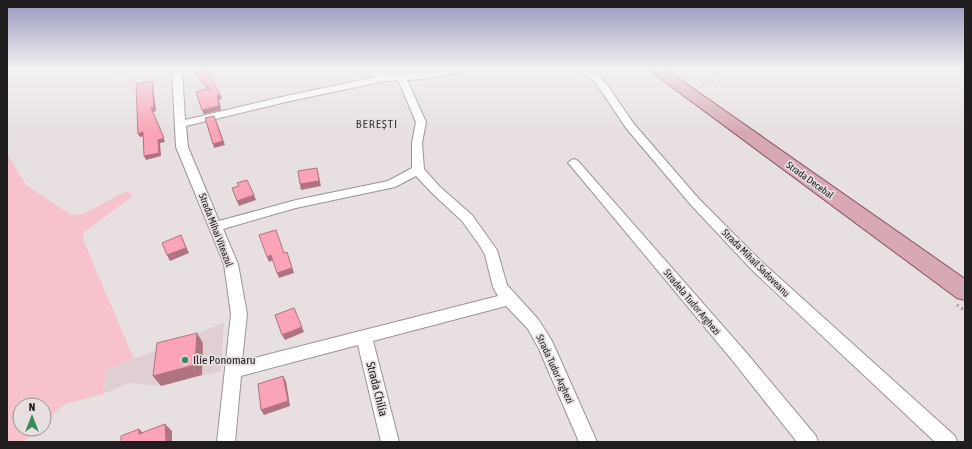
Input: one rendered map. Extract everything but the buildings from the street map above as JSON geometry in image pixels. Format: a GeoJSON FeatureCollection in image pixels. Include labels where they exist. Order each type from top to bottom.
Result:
{"type":"FeatureCollection","features":[{"type":"Feature","properties":{"kind":"main road","name":"Strada Decebal"},"geometry":{"type":"LineString","coordinates":[[684,90],[965,292]]}},
{"type":"Feature","properties":{"kind":"street","name":"Strada Mihai Viteazul"},"geometry":{"type":"LineString","coordinates":[[179,90],[182,124],[182,147],[231,264],[239,314],[226,442]]}},
{"type":"Feature","properties":{"kind":"street"},"geometry":{"type":"LineString","coordinates":[[182,124],[328,90]]}},
{"type":"Feature","properties":{"kind":"street"},"geometry":{"type":"LineString","coordinates":[[216,226],[296,204],[391,184],[418,170],[417,144],[421,122],[407,90]]}},
{"type":"Feature","properties":{"kind":"street","name":"Strada Mihail Sadoveanu"},"geometry":{"type":"LineString","coordinates":[[606,90],[630,126],[695,202],[758,267],[942,440]]}},
{"type":"Feature","properties":{"kind":"street","name":"Stradela Tudor Arghezi"},"geometry":{"type":"LineString","coordinates":[[574,163],[738,355],[809,442]]}},
{"type":"Feature","properties":{"kind":"street","name":"Strada Tudor Arghezi"},"geometry":{"type":"LineString","coordinates":[[418,170],[436,190],[467,218],[492,254],[500,287],[509,299],[533,324],[546,346],[588,442]]}},
{"type":"Feature","properties":{"kind":"street"},"geometry":{"type":"LineString","coordinates":[[234,370],[509,299]]}},
{"type":"Feature","properties":{"kind":"street","name":"Strada Chilia"},"geometry":{"type":"LineString","coordinates":[[364,337],[390,442]]}},
{"type":"Feature","properties":{"kind":"path"},"geometry":{"type":"LineString","coordinates":[[688,93],[694,90]]}},
{"type":"Feature","properties":{"kind":"shaded area"},"geometry":{"type":"Polygon","coordinates":[[[7,154],[26,185],[71,215],[83,214],[127,191],[133,196],[83,233],[84,242],[134,359],[106,370],[103,394],[65,404],[52,416],[52,397],[12,397],[12,437],[29,437],[24,442],[7,442],[7,154]]]}},
{"type":"Feature","properties":{"kind":"shaded area"},"geometry":{"type":"Polygon","coordinates":[[[224,323],[221,371],[161,386],[129,383],[103,394],[106,370],[224,323]]]}},
{"type":"Feature","properties":{"kind":"place","name":"Ilie Ponomaru"},"geometry":{"type":"Point","coordinates":[185,360]}},
{"type":"Feature","properties":{"kind":"district","name":"BEREȘTI"},"geometry":{"type":"Point","coordinates":[377,124]}}]}
